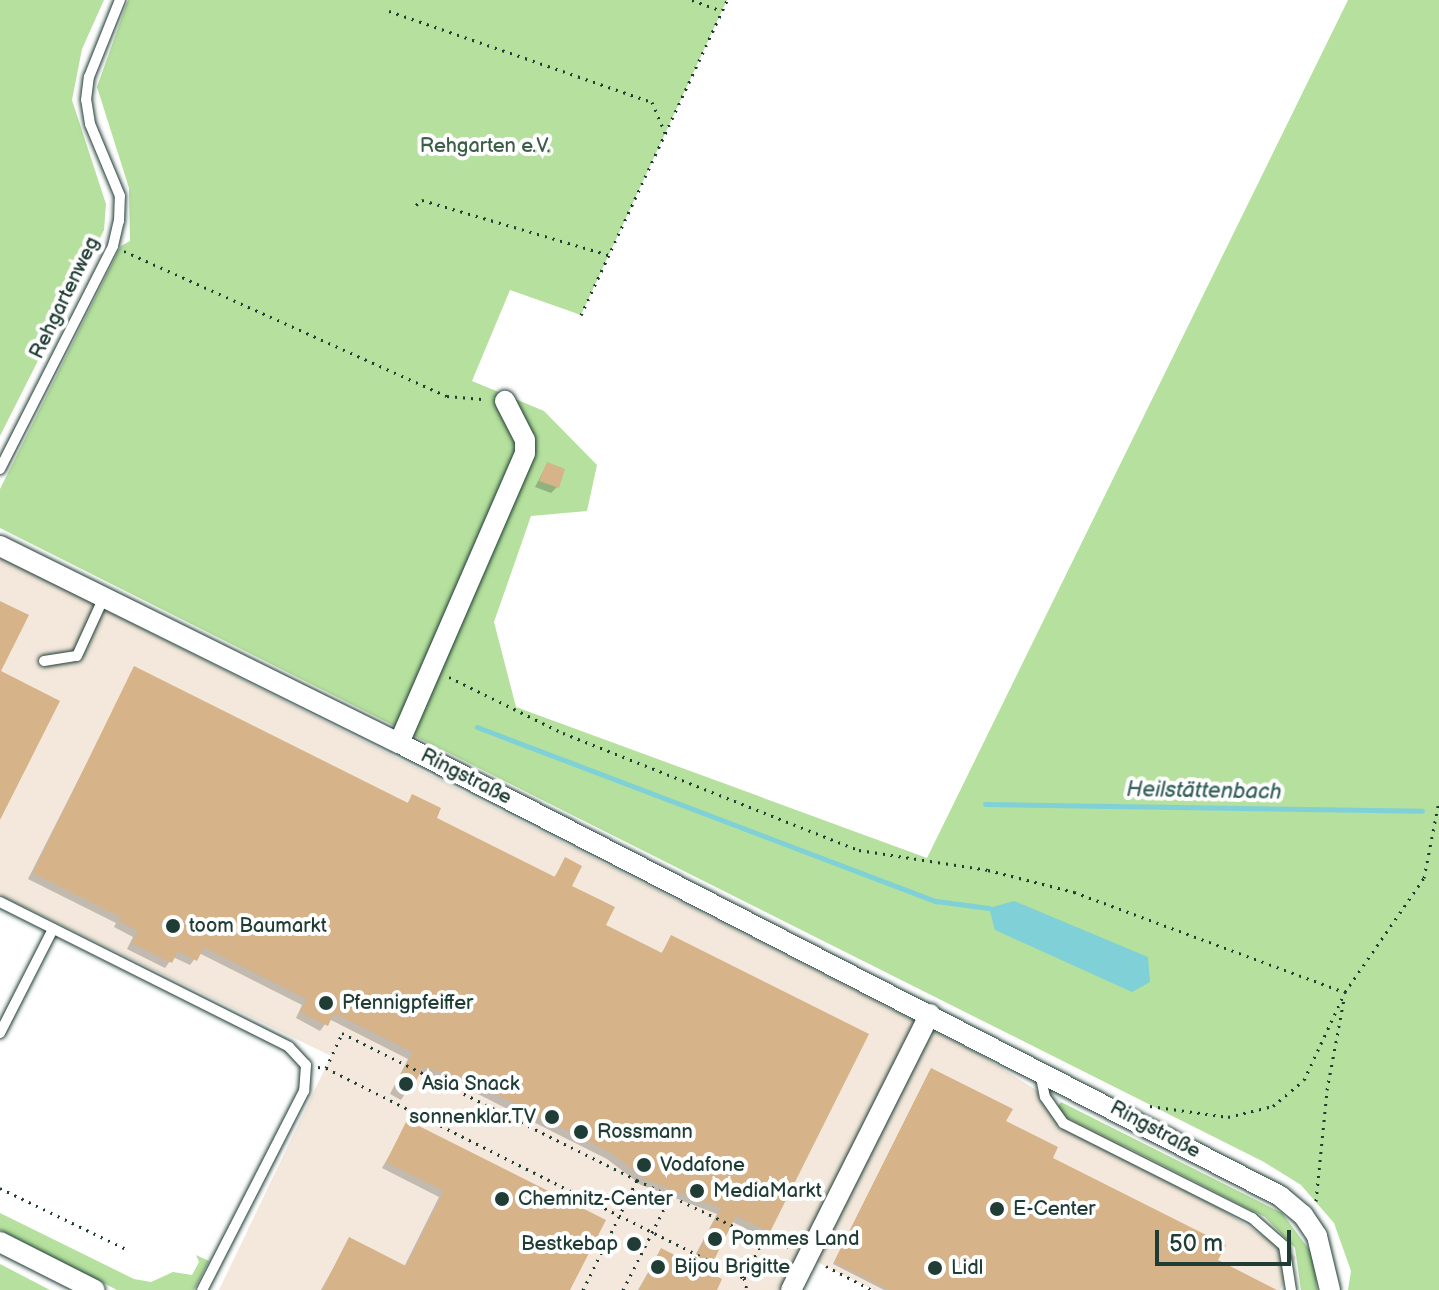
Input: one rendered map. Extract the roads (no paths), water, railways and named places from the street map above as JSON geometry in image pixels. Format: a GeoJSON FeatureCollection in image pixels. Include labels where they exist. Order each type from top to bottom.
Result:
{"type":"FeatureCollection","features":[{"type":"Feature","properties":{"kind":"street"},"geometry":{"type":"LineString","coordinates":[[399,743],[525,453],[525,440],[505,401]]}},
{"type":"Feature","properties":{"kind":"street","name":"Ringstraße"},"geometry":{"type":"LineString","coordinates":[[0,546],[399,743],[1280,1196],[1303,1215],[1327,1259],[1330,1290]]}},
{"type":"Feature","properties":{"kind":"street"},"geometry":{"type":"LineString","coordinates":[[797,1288],[808,1257],[930,1014]]}},
{"type":"Feature","properties":{"kind":"street"},"geometry":{"type":"LineString","coordinates":[[0,1242],[95,1290]]}},
{"type":"Feature","properties":{"kind":"lane","name":"Rehgartenweg"},"geometry":{"type":"LineString","coordinates":[[0,469],[113,246],[120,196],[90,124],[86,100],[89,77],[120,0]]}},
{"type":"Feature","properties":{"kind":"lane"},"geometry":{"type":"LineString","coordinates":[[44,661],[77,656],[104,597]]}},
{"type":"Feature","properties":{"kind":"lane"},"geometry":{"type":"LineString","coordinates":[[0,902],[289,1047],[306,1065],[304,1091],[202,1290]]}},
{"type":"Feature","properties":{"kind":"lane"},"geometry":{"type":"LineString","coordinates":[[0,1033],[53,929]]}},
{"type":"Feature","properties":{"kind":"lane"},"geometry":{"type":"LineString","coordinates":[[1040,1070],[1045,1097],[1063,1123],[1252,1218],[1284,1246],[1291,1290]]}},
{"type":"Feature","properties":{"kind":"water"},"geometry":{"type":"Polygon","coordinates":[[[1014,901],[1148,957],[1150,982],[1132,992],[995,930],[989,908],[1014,901]]]}},
{"type":"Feature","properties":{"kind":"waterway"},"geometry":{"type":"LineString","coordinates":[[477,727],[936,901],[989,908]]}},
{"type":"Feature","properties":{"kind":"waterway","name":"Heilstättenbach"},"geometry":{"type":"LineString","coordinates":[[985,804],[1422,811]]}},
{"type":"Feature","properties":{"kind":"place","name":"toom Baumarkt"},"geometry":{"type":"Point","coordinates":[173,926]}},
{"type":"Feature","properties":{"kind":"place","name":"Pfennigpfeiffer"},"geometry":{"type":"Point","coordinates":[326,1003]}},
{"type":"Feature","properties":{"kind":"place","name":"Asia Snack"},"geometry":{"type":"Point","coordinates":[406,1084]}},
{"type":"Feature","properties":{"kind":"place","name":"sonnenklar.TV"},"geometry":{"type":"Point","coordinates":[552,1117]}},
{"type":"Feature","properties":{"kind":"place","name":"Rossmann"},"geometry":{"type":"Point","coordinates":[581,1132]}},
{"type":"Feature","properties":{"kind":"place","name":"Vodafone"},"geometry":{"type":"Point","coordinates":[644,1165]}},
{"type":"Feature","properties":{"kind":"place","name":"MediaMarkt"},"geometry":{"type":"Point","coordinates":[697,1191]}},
{"type":"Feature","properties":{"kind":"place","name":"Chemnitz-Center"},"geometry":{"type":"Point","coordinates":[502,1199]}},
{"type":"Feature","properties":{"kind":"place","name":"E-Center"},"geometry":{"type":"Point","coordinates":[997,1209]}},
{"type":"Feature","properties":{"kind":"place","name":"Pommes Land"},"geometry":{"type":"Point","coordinates":[715,1239]}},
{"type":"Feature","properties":{"kind":"place","name":"Bestkebap"},"geometry":{"type":"Point","coordinates":[634,1244]}},
{"type":"Feature","properties":{"kind":"place","name":"Bijou Brigitte"},"geometry":{"type":"Point","coordinates":[658,1267]}},
{"type":"Feature","properties":{"kind":"place","name":"Lidl"},"geometry":{"type":"Point","coordinates":[935,1268]}},
{"type":"Feature","properties":{"kind":"park label","name":"Rehgarten e.V."},"geometry":{"type":"Point","coordinates":[485,146]}}]}
